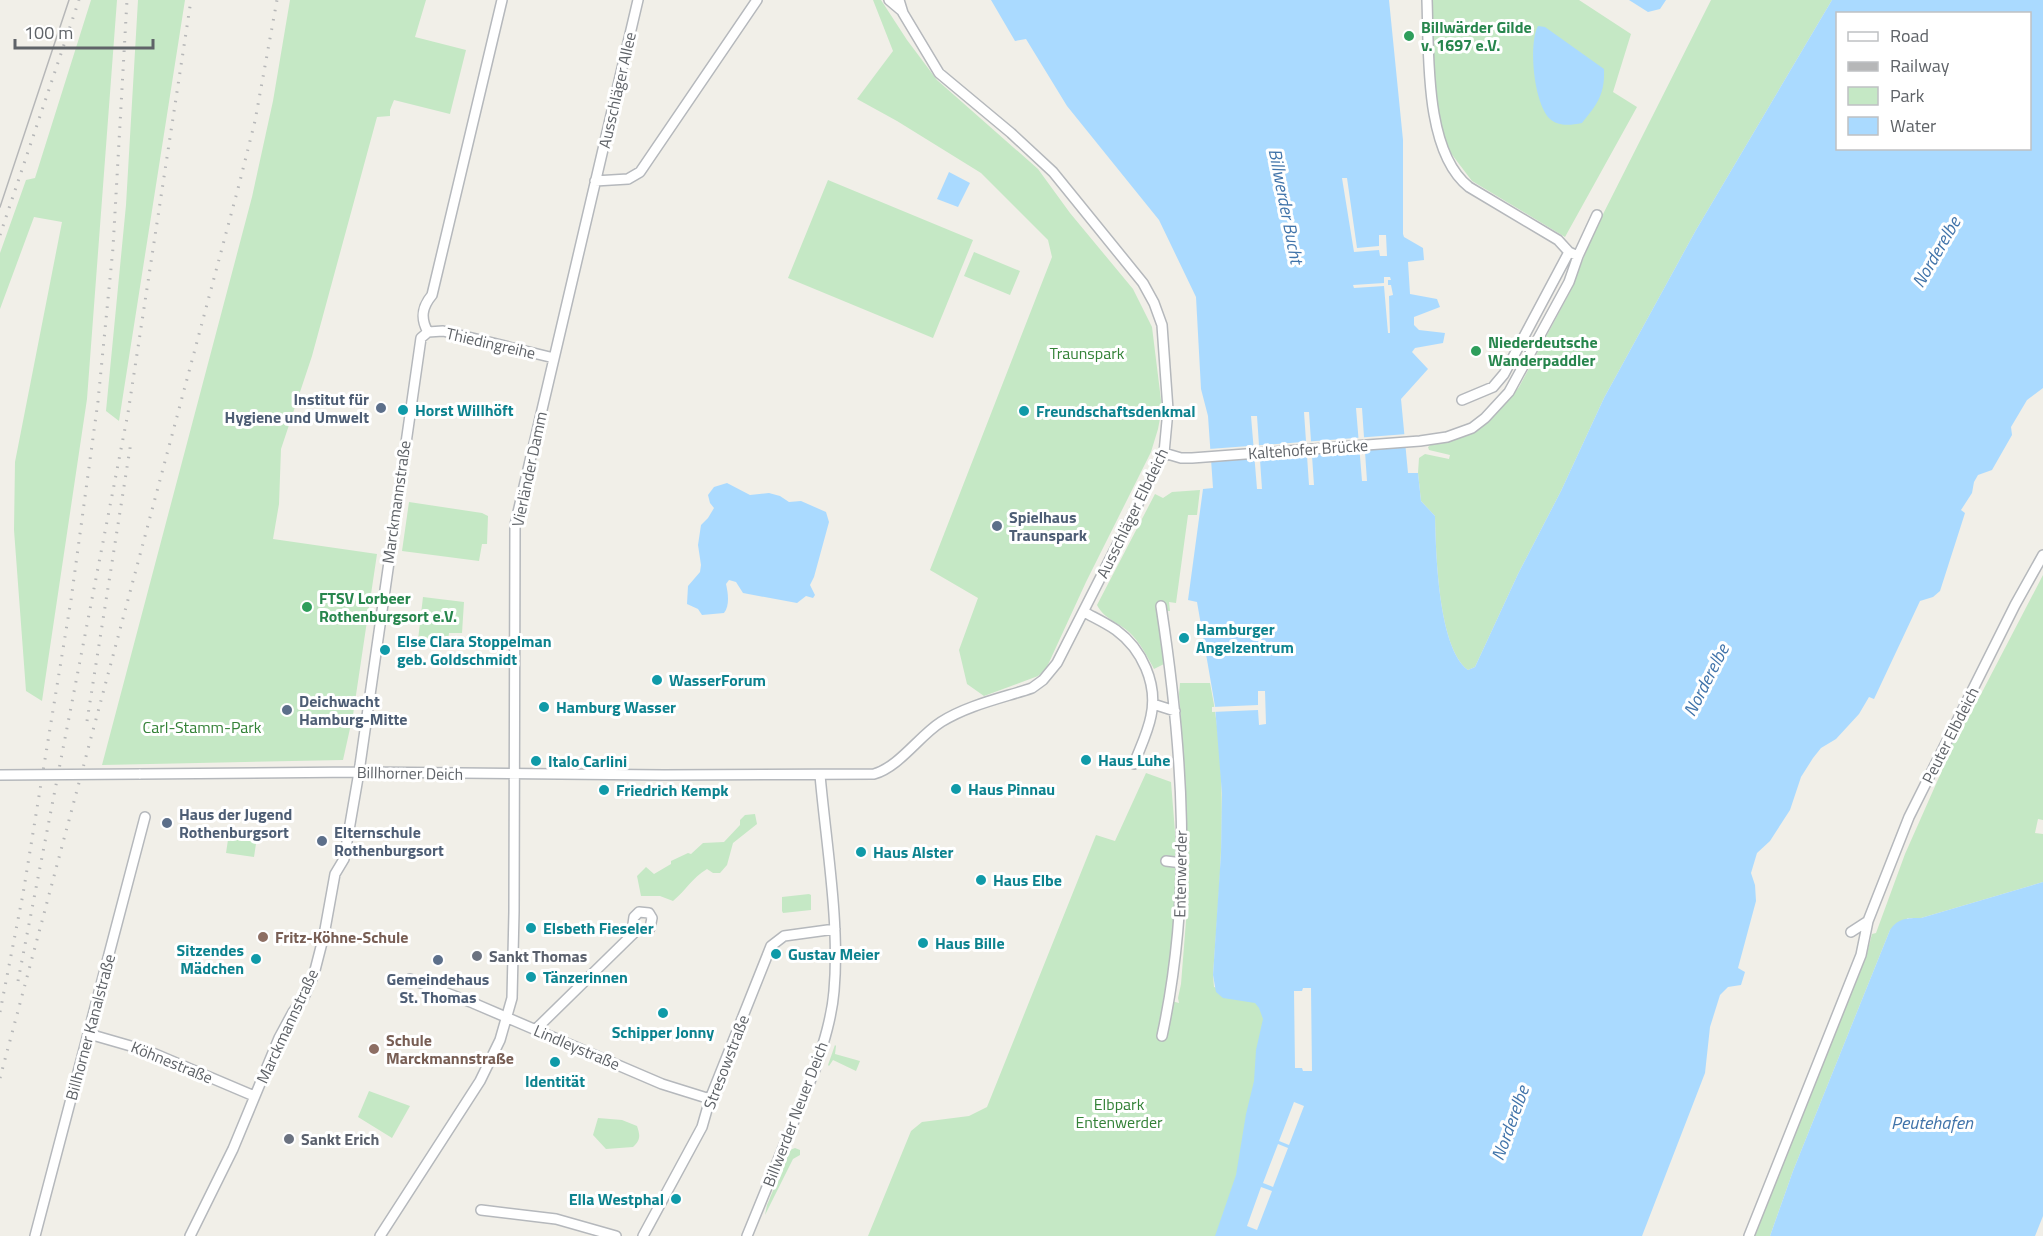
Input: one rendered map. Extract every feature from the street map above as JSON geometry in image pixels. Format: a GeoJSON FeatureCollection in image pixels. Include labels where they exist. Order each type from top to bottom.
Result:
{"type":"FeatureCollection","features":[{"type":"Feature","properties":{"kind":"street","name":"Marckmannstraße"},"geometry":{"type":"LineString","coordinates":[[190,1236],[233,1149],[279,1038],[304,997],[314,974],[335,874],[344,859],[359,772],[419,343],[428,332],[423,321],[424,307],[432,295],[502,0]]}},
{"type":"Feature","properties":{"kind":"street","name":"Ausschläger Allee"},"geometry":{"type":"LineString","coordinates":[[595,181],[638,0]]}},
{"type":"Feature","properties":{"kind":"street"},"geometry":{"type":"LineString","coordinates":[[595,181],[628,179],[640,172],[757,0]]}},
{"type":"Feature","properties":{"kind":"street"},"geometry":{"type":"LineString","coordinates":[[890,0],[903,13]]}},
{"type":"Feature","properties":{"kind":"street","name":"Ausschläger Elbdeich"},"geometry":{"type":"LineString","coordinates":[[820,775],[881,772],[930,729],[950,717],[1038,685],[1057,663],[1164,453],[1168,410],[1165,345],[1162,325],[1143,283],[1053,172],[1011,133],[939,73],[903,13],[898,0]]}},
{"type":"Feature","properties":{"kind":"street"},"geometry":{"type":"LineString","coordinates":[[1427,0],[1433,111],[1453,168],[1468,187],[1558,240],[1574,254]]}},
{"type":"Feature","properties":{"kind":"street","name":"Vierländer Damm"},"geometry":{"type":"LineString","coordinates":[[380,1236],[474,1093],[508,1018],[514,975],[515,525],[595,181]]}},
{"type":"Feature","properties":{"kind":"street"},"geometry":{"type":"LineString","coordinates":[[1462,400],[1492,387],[1504,374],[1597,215]]}},
{"type":"Feature","properties":{"kind":"street","name":"Kaltehofer Brücke"},"geometry":{"type":"LineString","coordinates":[[1164,453],[1181,458],[1437,439],[1472,428],[1497,407],[1516,382],[1569,282],[1574,254]]}},
{"type":"Feature","properties":{"kind":"street","name":"Thiedingreihe"},"geometry":{"type":"LineString","coordinates":[[428,332],[446,332],[554,358]]}},
{"type":"Feature","properties":{"kind":"street","name":"Peuter Elbdeich"},"geometry":{"type":"LineString","coordinates":[[1749,1236],[1861,955],[1868,921],[1909,817],[2015,605],[2043,555]]}},
{"type":"Feature","properties":{"kind":"street","name":"Entenwerder"},"geometry":{"type":"LineString","coordinates":[[1161,606],[1175,711],[1181,787],[1182,862],[1182,898],[1176,958],[1162,1036]]}},
{"type":"Feature","properties":{"kind":"street"},"geometry":{"type":"LineString","coordinates":[[1084,612],[1116,630],[1132,646],[1148,674],[1153,704],[1149,724],[1134,764]]}},
{"type":"Feature","properties":{"kind":"street"},"geometry":{"type":"LineString","coordinates":[[1153,704],[1175,711]]}},
{"type":"Feature","properties":{"kind":"street","name":"Billhorner Deich"},"geometry":{"type":"LineString","coordinates":[[0,775],[359,772],[820,775]]}},
{"type":"Feature","properties":{"kind":"street","name":"Billwerder Neuer Deich"},"geometry":{"type":"LineString","coordinates":[[747,1236],[816,1067],[825,1041],[834,991],[835,929],[820,775]]}},
{"type":"Feature","properties":{"kind":"street","name":"Billhorner Kanalstraße"},"geometry":{"type":"LineString","coordinates":[[35,1236],[145,817]]}},
{"type":"Feature","properties":{"kind":"street"},"geometry":{"type":"LineString","coordinates":[[1166,861],[1182,862]]}},
{"type":"Feature","properties":{"kind":"street"},"geometry":{"type":"LineString","coordinates":[[1851,932],[1868,921]]}},
{"type":"Feature","properties":{"kind":"street"},"geometry":{"type":"LineString","coordinates":[[536,1029],[638,929]]}},
{"type":"Feature","properties":{"kind":"street","name":"Stresowstraße"},"geometry":{"type":"LineString","coordinates":[[643,1236],[702,1127],[710,1100],[771,946],[784,936],[835,929]]}},
{"type":"Feature","properties":{"kind":"street","name":"Lindleystraße"},"geometry":{"type":"LineString","coordinates":[[410,979],[536,1029],[662,1084],[710,1100]]}},
{"type":"Feature","properties":{"kind":"street","name":"Köhnestraße"},"geometry":{"type":"LineString","coordinates":[[89,1034],[148,1051],[254,1096]]}},
{"type":"Feature","properties":{"kind":"street"},"geometry":{"type":"LineString","coordinates":[[481,1210],[556,1219],[616,1236]]}},
{"type":"Feature","properties":{"kind":"green space"},"geometry":{"type":"Polygon","coordinates":[[[91,0],[117,0],[87,399],[42,701],[26,691],[14,530],[15,462],[62,222],[34,217],[0,309],[0,253],[26,180],[35,178],[91,0]]]}},
{"type":"Feature","properties":{"kind":"green space"},"geometry":{"type":"Polygon","coordinates":[[[138,0],[185,0],[119,421],[106,411],[126,205],[138,0]]]}},
{"type":"Feature","properties":{"kind":"green space","name":"Carl-Stamm-Park"},"geometry":{"type":"Polygon","coordinates":[[[290,0],[426,0],[415,37],[466,50],[450,114],[394,100],[390,116],[377,117],[312,356],[281,449],[279,504],[273,539],[377,554],[353,715],[343,760],[102,765],[252,197],[273,101],[290,0]]]}},
{"type":"Feature","properties":{"kind":"green space","name":"Traunspark"},"geometry":{"type":"Polygon","coordinates":[[[873,0],[881,0],[937,80],[1038,169],[1070,213],[1133,289],[1152,327],[1162,408],[1151,452],[1086,582],[1046,669],[1038,676],[984,696],[967,684],[959,650],[978,598],[930,570],[1052,257],[1048,240],[981,173],[857,99],[893,51],[873,0]]]}},
{"type":"Feature","properties":{"kind":"green space"},"geometry":{"type":"Polygon","coordinates":[[[1431,0],[1579,0],[1631,34],[1613,92],[1637,107],[1565,237],[1472,181],[1450,152],[1435,114],[1431,0]]]}},
{"type":"Feature","properties":{"kind":"green space"},"geometry":{"type":"Polygon","coordinates":[[[1711,0],[1832,0],[1696,230],[1604,398],[1475,667],[1468,670],[1458,659],[1450,642],[1445,621],[1438,575],[1435,516],[1421,501],[1419,458],[1425,454],[1449,459],[1450,455],[1429,450],[1428,447],[1432,444],[1460,438],[1489,422],[1519,387],[1570,292],[1594,232],[1711,0]]]}},
{"type":"Feature","properties":{"kind":"green space"},"geometry":{"type":"Polygon","coordinates":[[[828,180],[973,240],[933,338],[788,278],[828,180]]]}},
{"type":"Feature","properties":{"kind":"green space"},"geometry":{"type":"Polygon","coordinates":[[[974,252],[1020,271],[1010,295],[964,276],[974,252]]]}},
{"type":"Feature","properties":{"kind":"green space"},"geometry":{"type":"Polygon","coordinates":[[[1200,490],[1197,515],[1188,515],[1176,603],[1169,602],[1170,611],[1166,611],[1166,663],[1154,669],[1133,636],[1103,614],[1097,605],[1155,494],[1163,498],[1172,492],[1200,490]]]}},
{"type":"Feature","properties":{"kind":"green space"},"geometry":{"type":"Polygon","coordinates":[[[409,502],[482,513],[488,516],[487,544],[482,544],[479,561],[402,551],[409,502]]]}},
{"type":"Feature","properties":{"kind":"green space"},"geometry":{"type":"Polygon","coordinates":[[[2043,575],[2043,820],[2038,819],[2035,833],[2043,834],[2043,882],[1921,918],[1908,918],[1890,930],[1793,1171],[1770,1236],[1752,1236],[1866,957],[1872,934],[1876,933],[1905,854],[1944,766],[1944,759],[1973,701],[1980,696],[2043,575]]]}},
{"type":"Feature","properties":{"kind":"green space"},"geometry":{"type":"Polygon","coordinates":[[[423,597],[464,602],[462,633],[449,633],[448,642],[418,640],[423,597]]]}},
{"type":"Feature","properties":{"kind":"green space","name":"Elbpark Entenwerder"},"geometry":{"type":"Polygon","coordinates":[[[1180,683],[1210,683],[1216,719],[1220,755],[1222,829],[1214,987],[1272,1005],[1224,1236],[868,1236],[911,1131],[922,1122],[969,1116],[987,1107],[1096,835],[1115,841],[1146,773],[1171,782],[1178,869],[1168,1000],[1179,1003],[1186,921],[1186,791],[1180,683]]]}},
{"type":"Feature","properties":{"kind":"green space"},"geometry":{"type":"Polygon","coordinates":[[[755,814],[757,824],[733,843],[727,865],[720,873],[713,873],[707,869],[673,901],[660,896],[641,896],[637,876],[646,867],[654,874],[671,864],[671,861],[688,853],[691,854],[703,843],[724,842],[740,825],[740,820],[745,815],[755,814]]]}},
{"type":"Feature","properties":{"kind":"green space"},"geometry":{"type":"Polygon","coordinates":[[[229,833],[257,837],[254,857],[226,853],[229,833]]]}},
{"type":"Feature","properties":{"kind":"green space"},"geometry":{"type":"Polygon","coordinates":[[[811,895],[811,910],[783,913],[782,897],[811,895]]]}},
{"type":"Feature","properties":{"kind":"green space"},"geometry":{"type":"Polygon","coordinates":[[[835,1045],[835,1054],[860,1061],[856,1071],[833,1060],[828,1065],[835,1045]]]}},
{"type":"Feature","properties":{"kind":"green space"},"geometry":{"type":"Polygon","coordinates":[[[369,1091],[410,1106],[392,1138],[358,1117],[369,1091]]]}},
{"type":"Feature","properties":{"kind":"green space"},"geometry":{"type":"Polygon","coordinates":[[[598,1118],[622,1120],[637,1126],[639,1140],[633,1147],[606,1149],[593,1135],[598,1118]]]}},
{"type":"Feature","properties":{"kind":"green space"},"geometry":{"type":"Polygon","coordinates":[[[795,1148],[800,1150],[800,1155],[793,1159],[765,1215],[790,1150],[795,1148]]]}},
{"type":"Feature","properties":{"kind":"water"},"geometry":{"type":"Polygon","coordinates":[[[991,0],[1389,0],[1403,140],[1403,234],[1404,237],[1423,248],[1424,260],[1408,262],[1410,294],[1437,299],[1440,307],[1414,317],[1414,325],[1419,330],[1445,333],[1443,343],[1415,348],[1412,352],[1428,369],[1401,399],[1408,473],[1418,473],[1421,501],[1435,516],[1438,575],[1445,621],[1450,642],[1458,659],[1468,670],[1475,667],[1604,398],[1696,230],[1832,0],[2043,0],[2043,388],[2027,400],[2011,427],[2012,435],[1992,470],[1978,475],[1974,482],[1972,493],[1961,510],[1965,513],[1940,591],[1933,597],[1920,601],[1874,699],[1869,697],[1859,714],[1836,739],[1821,748],[1813,758],[1801,777],[1790,810],[1770,841],[1757,853],[1751,873],[1755,885],[1756,901],[1738,968],[1745,972],[1741,985],[1728,987],[1720,995],[1710,1027],[1705,1073],[1642,1236],[1215,1236],[1236,1175],[1263,1019],[1255,1003],[1223,998],[1216,992],[1213,975],[1221,853],[1222,794],[1215,706],[1197,602],[1188,600],[1203,489],[1213,488],[1208,416],[1201,389],[1196,297],[1159,220],[1067,106],[1026,39],[1015,41],[991,0]],[[1356,408],[1362,481],[1367,481],[1362,408],[1356,408]],[[1304,412],[1309,485],[1314,485],[1309,412],[1304,412]],[[1251,416],[1257,489],[1262,489],[1257,416],[1251,416]]]}},
{"type":"Feature","properties":{"kind":"water"},"geometry":{"type":"Polygon","coordinates":[[[1629,0],[1666,0],[1660,9],[1648,12],[1629,0]]]}},
{"type":"Feature","properties":{"kind":"water"},"geometry":{"type":"Polygon","coordinates":[[[1538,26],[1545,27],[1604,69],[1603,86],[1599,99],[1582,123],[1569,125],[1557,123],[1550,119],[1544,111],[1537,88],[1533,60],[1533,46],[1538,26]]]}},
{"type":"Feature","properties":{"kind":"water"},"geometry":{"type":"Polygon","coordinates":[[[949,172],[970,183],[958,207],[937,199],[949,172]]]}},
{"type":"Feature","properties":{"kind":"water"},"geometry":{"type":"Polygon","coordinates":[[[727,483],[750,495],[769,493],[789,502],[801,501],[826,512],[829,522],[810,585],[815,595],[813,598],[806,596],[797,603],[743,593],[736,582],[729,580],[726,584],[728,603],[724,613],[702,615],[698,609],[687,604],[688,586],[700,572],[698,545],[701,525],[714,508],[708,495],[714,487],[727,483]]]}},
{"type":"Feature","properties":{"kind":"water","name":"Peutehafen"},"geometry":{"type":"Polygon","coordinates":[[[2043,882],[2043,1216],[2035,1236],[1770,1236],[1793,1171],[1890,930],[1896,923],[1903,920],[1921,918],[2043,882]]]}},
{"type":"Feature","properties":{"kind":"pier"},"geometry":{"type":"Polygon","coordinates":[[[1342,178],[1347,178],[1357,248],[1379,246],[1379,235],[1386,235],[1387,256],[1380,256],[1379,250],[1354,252],[1342,178]]]}},
{"type":"Feature","properties":{"kind":"pier"},"geometry":{"type":"Polygon","coordinates":[[[1384,277],[1390,277],[1388,285],[1391,285],[1393,295],[1389,296],[1390,333],[1388,333],[1384,286],[1354,288],[1353,285],[1384,283],[1384,277]]]}},
{"type":"Feature","properties":{"kind":"pier"},"geometry":{"type":"Polygon","coordinates":[[[1407,434],[1407,446],[1210,461],[1209,449],[1407,434]]]}},
{"type":"Feature","properties":{"kind":"pier"},"geometry":{"type":"Polygon","coordinates":[[[1258,691],[1265,691],[1266,724],[1259,725],[1258,710],[1212,712],[1212,707],[1258,705],[1258,691]]]}},
{"type":"Feature","properties":{"kind":"pier"},"geometry":{"type":"Polygon","coordinates":[[[1303,988],[1311,988],[1312,1071],[1295,1068],[1294,991],[1302,991],[1303,988]]]}},
{"type":"Feature","properties":{"kind":"pier"},"geometry":{"type":"Polygon","coordinates":[[[1294,1102],[1304,1106],[1289,1145],[1279,1141],[1294,1102]]]}},
{"type":"Feature","properties":{"kind":"pier"},"geometry":{"type":"Polygon","coordinates":[[[1278,1144],[1288,1148],[1273,1187],[1263,1183],[1278,1144]]]}},
{"type":"Feature","properties":{"kind":"pier"},"geometry":{"type":"Polygon","coordinates":[[[1261,1187],[1272,1191],[1257,1230],[1247,1226],[1261,1187]]]}},
{"type":"Feature","properties":{"kind":"tram line"},"geometry":{"type":"LineString","coordinates":[[0,207],[69,0]]}},
{"type":"Feature","properties":{"kind":"railway"},"geometry":{"type":"LineString","coordinates":[[0,235],[79,0]]}},
{"type":"Feature","properties":{"kind":"railway"},"geometry":{"type":"LineString","coordinates":[[0,1012],[23,894],[71,600],[98,401],[113,248],[127,0]]}},
{"type":"Feature","properties":{"kind":"railway"},"geometry":{"type":"LineString","coordinates":[[18,981],[128,413],[191,0]]}},
{"type":"Feature","properties":{"kind":"railway"},"geometry":{"type":"LineString","coordinates":[[0,1078],[240,181],[255,121],[277,0]]}},
{"type":"Feature","properties":{"kind":"railway"},"geometry":{"type":"LineString","coordinates":[[87,721],[131,442]]}},
{"type":"Feature","properties":{"kind":"place","name":"Billwärder Gilde v. 1697 e.V."},"geometry":{"type":"Point","coordinates":[1409,36]}},
{"type":"Feature","properties":{"kind":"place","name":"Niederdeutsche Wanderpaddler"},"geometry":{"type":"Point","coordinates":[1476,351]}},
{"type":"Feature","properties":{"kind":"place","name":"Institut für Hygiene und Umwelt"},"geometry":{"type":"Point","coordinates":[381,408]}},
{"type":"Feature","properties":{"kind":"place","name":"Horst Willhöft"},"geometry":{"type":"Point","coordinates":[403,410]}},
{"type":"Feature","properties":{"kind":"place","name":"Freundschaftsdenkmal"},"geometry":{"type":"Point","coordinates":[1024,411]}},
{"type":"Feature","properties":{"kind":"place","name":"Spielhaus Traunspark"},"geometry":{"type":"Point","coordinates":[997,526]}},
{"type":"Feature","properties":{"kind":"place","name":"FTSV Lorbeer Rothenburgsort e.V."},"geometry":{"type":"Point","coordinates":[307,607]}},
{"type":"Feature","properties":{"kind":"place","name":"Hamburger Angelzentrum"},"geometry":{"type":"Point","coordinates":[1184,638]}},
{"type":"Feature","properties":{"kind":"place","name":"Else Clara Stoppelman geb. Goldschmidt"},"geometry":{"type":"Point","coordinates":[385,650]}},
{"type":"Feature","properties":{"kind":"place","name":"WasserForum"},"geometry":{"type":"Point","coordinates":[657,680]}},
{"type":"Feature","properties":{"kind":"place","name":"Hamburg Wasser"},"geometry":{"type":"Point","coordinates":[544,707]}},
{"type":"Feature","properties":{"kind":"place","name":"Deichwacht Hamburg-Mitte"},"geometry":{"type":"Point","coordinates":[287,710]}},
{"type":"Feature","properties":{"kind":"place","name":"Haus Luhe"},"geometry":{"type":"Point","coordinates":[1086,760]}},
{"type":"Feature","properties":{"kind":"place","name":"Italo Carlini"},"geometry":{"type":"Point","coordinates":[536,761]}},
{"type":"Feature","properties":{"kind":"place","name":"Haus Pinnau"},"geometry":{"type":"Point","coordinates":[956,789]}},
{"type":"Feature","properties":{"kind":"place","name":"Friedrich Kempk"},"geometry":{"type":"Point","coordinates":[604,790]}},
{"type":"Feature","properties":{"kind":"place","name":"Haus der Jugend Rothenburgsort"},"geometry":{"type":"Point","coordinates":[167,823]}},
{"type":"Feature","properties":{"kind":"place","name":"Elternschule Rothenburgsort"},"geometry":{"type":"Point","coordinates":[322,841]}},
{"type":"Feature","properties":{"kind":"place","name":"Haus Alster"},"geometry":{"type":"Point","coordinates":[861,852]}},
{"type":"Feature","properties":{"kind":"place","name":"Haus Elbe"},"geometry":{"type":"Point","coordinates":[981,880]}},
{"type":"Feature","properties":{"kind":"place","name":"Elsbeth Fieseler"},"geometry":{"type":"Point","coordinates":[531,928]}},
{"type":"Feature","properties":{"kind":"place","name":"Fritz-Köhne-Schule"},"geometry":{"type":"Point","coordinates":[263,937]}},
{"type":"Feature","properties":{"kind":"place","name":"Haus Bille"},"geometry":{"type":"Point","coordinates":[923,943]}},
{"type":"Feature","properties":{"kind":"place","name":"Gustav Meier"},"geometry":{"type":"Point","coordinates":[776,954]}},
{"type":"Feature","properties":{"kind":"place","name":"Sankt Thomas"},"geometry":{"type":"Point","coordinates":[477,956]}},
{"type":"Feature","properties":{"kind":"place","name":"Sitzendes Mädchen"},"geometry":{"type":"Point","coordinates":[256,959]}},
{"type":"Feature","properties":{"kind":"place","name":"Gemeindehaus St. Thomas"},"geometry":{"type":"Point","coordinates":[438,960]}},
{"type":"Feature","properties":{"kind":"place","name":"Tänzerinnen"},"geometry":{"type":"Point","coordinates":[531,977]}},
{"type":"Feature","properties":{"kind":"place","name":"Schipper Jonny"},"geometry":{"type":"Point","coordinates":[663,1013]}},
{"type":"Feature","properties":{"kind":"place","name":"Schule Marckmannstraße"},"geometry":{"type":"Point","coordinates":[374,1049]}},
{"type":"Feature","properties":{"kind":"place","name":"Identität"},"geometry":{"type":"Point","coordinates":[555,1062]}},
{"type":"Feature","properties":{"kind":"place","name":"Sankt Erich"},"geometry":{"type":"Point","coordinates":[289,1139]}},
{"type":"Feature","properties":{"kind":"place","name":"Ella Westphal"},"geometry":{"type":"Point","coordinates":[676,1199]}},
{"type":"Feature","properties":{"kind":"water label","name":"Billwerder Bucht"},"geometry":{"type":"Point","coordinates":[1286,206]}},
{"type":"Feature","properties":{"kind":"water label","name":"Norderelbe"},"geometry":{"type":"Point","coordinates":[1936,252]}},
{"type":"Feature","properties":{"kind":"water label","name":"Norderelbe"},"geometry":{"type":"Point","coordinates":[1706,680]}},
{"type":"Feature","properties":{"kind":"water label","name":"Norderelbe"},"geometry":{"type":"Point","coordinates":[1510,1123]}}]}
